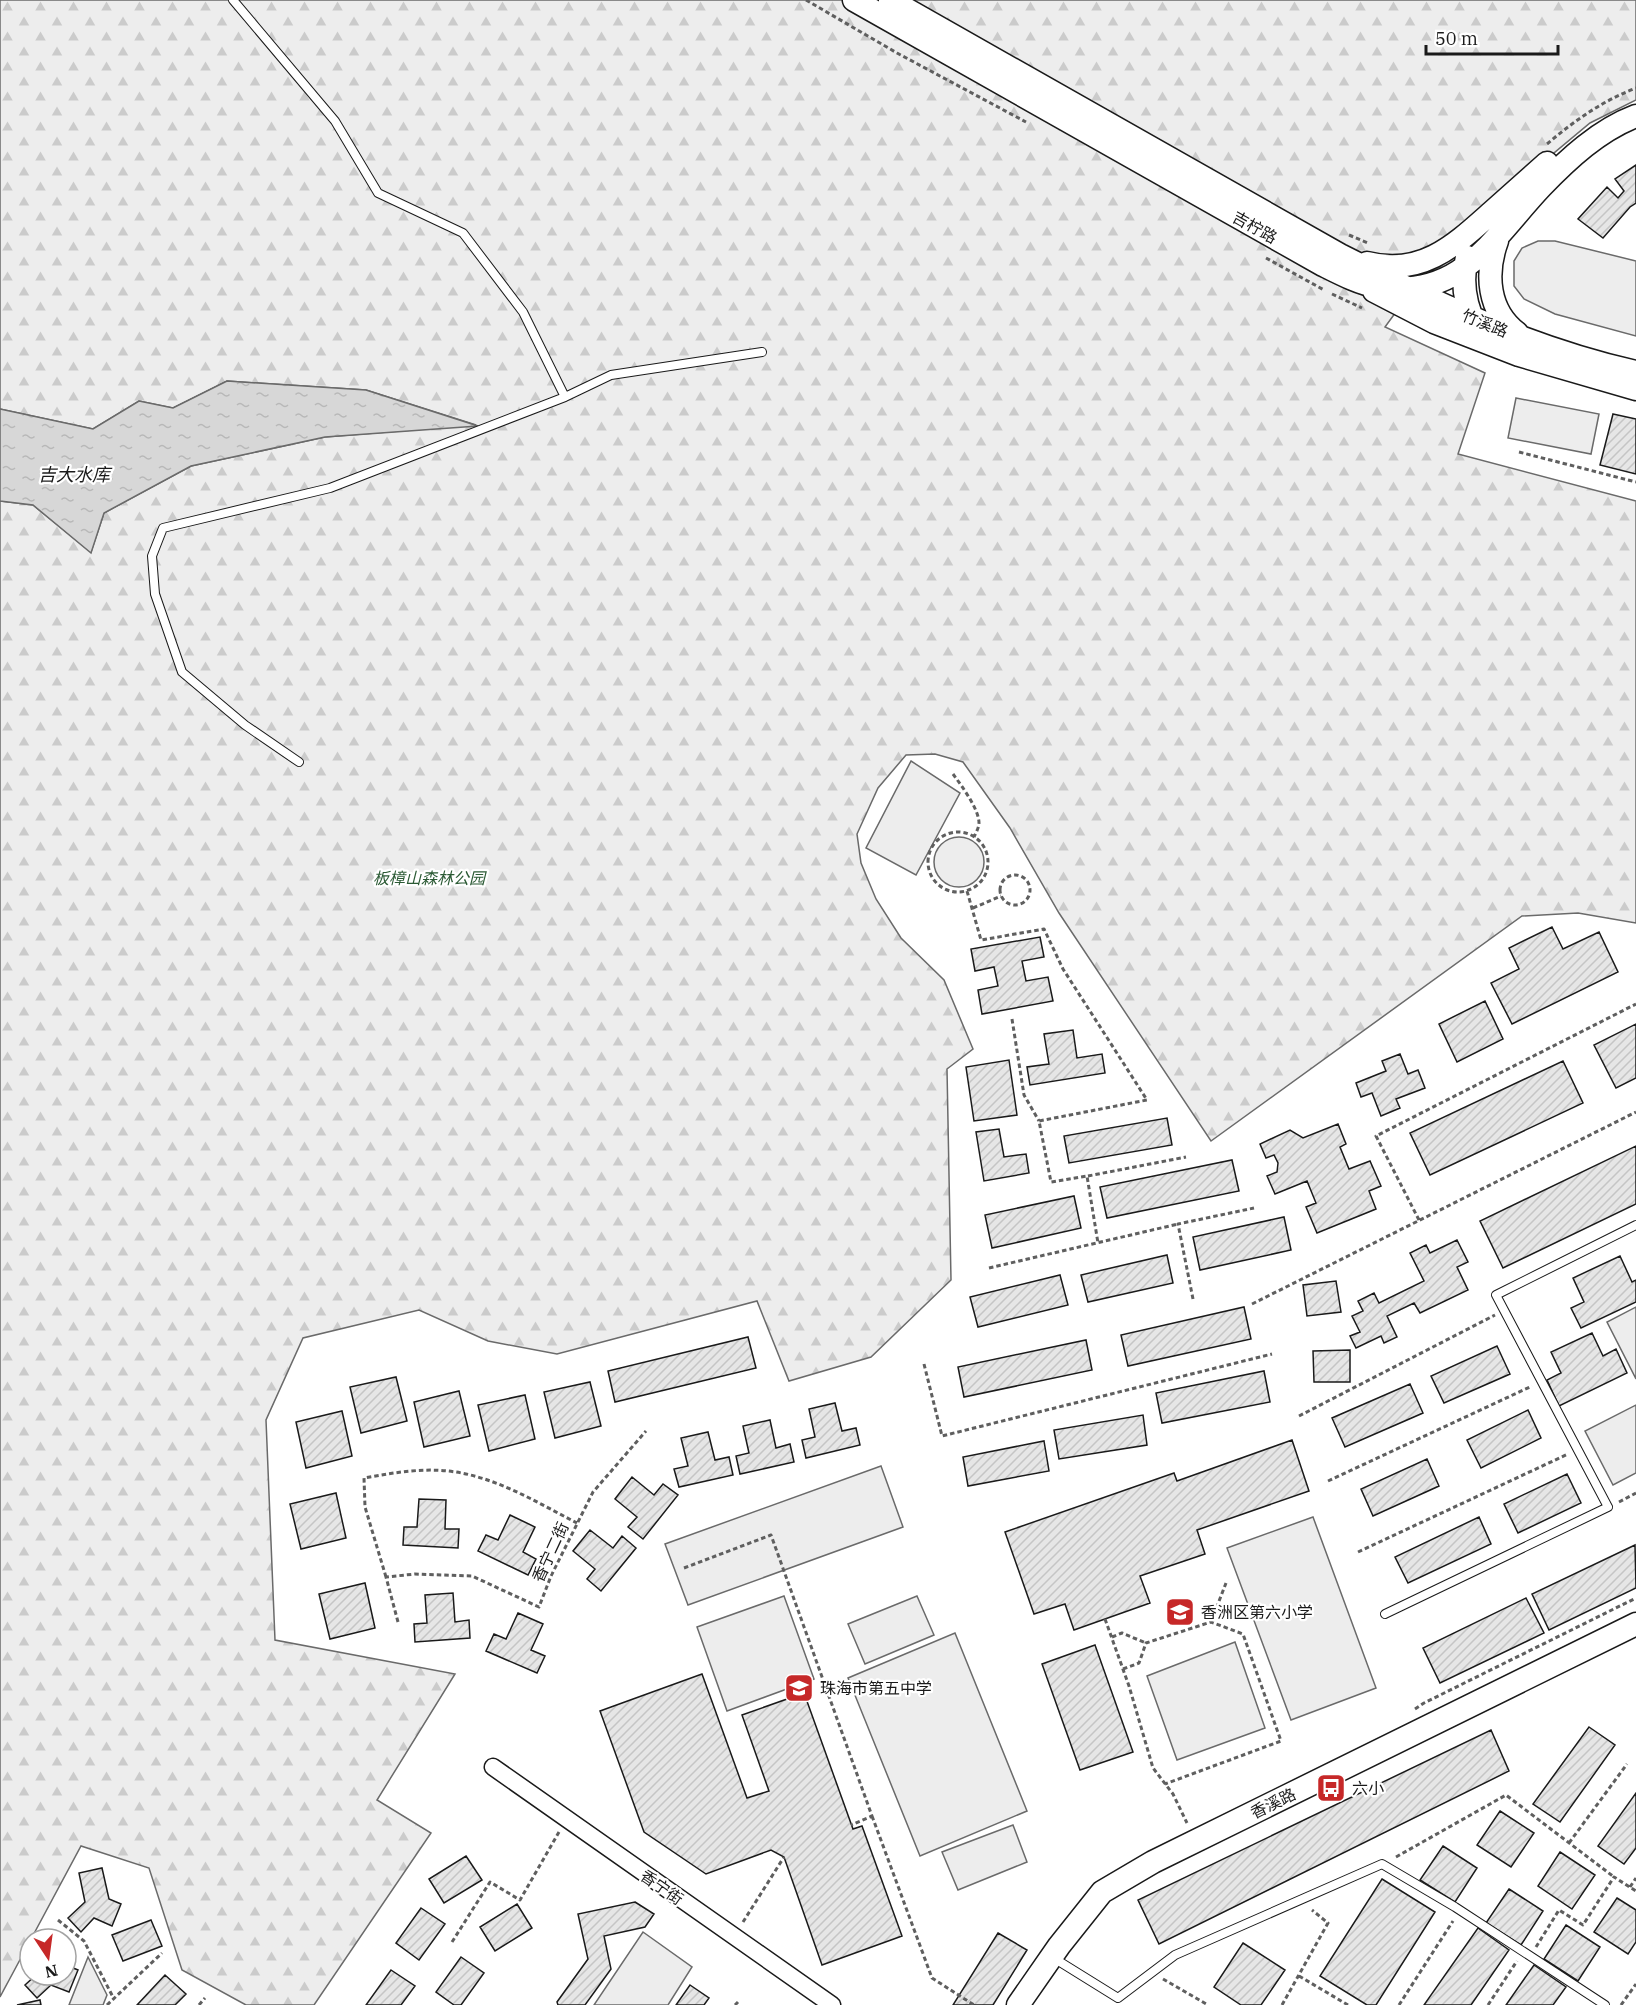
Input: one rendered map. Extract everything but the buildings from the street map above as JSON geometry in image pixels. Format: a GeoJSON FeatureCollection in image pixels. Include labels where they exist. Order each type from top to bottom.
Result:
{"type":"FeatureCollection","features":[{"type":"Feature","properties":{"kind":"main road","name":"吉柠路"},"geometry":{"type":"LineString","coordinates":[[854,0],[1323,265],[1354,280],[1377,286],[1407,289],[1439,283],[1465,269],[1484,253],[1541,188],[1582,147],[1627,119],[1636,116]]}},
{"type":"Feature","properties":{"kind":"main road","name":"吉柠路"},"geometry":{"type":"LineString","coordinates":[[890,0],[1340,255]]}},
{"type":"Feature","properties":{"kind":"main road"},"geometry":{"type":"LineString","coordinates":[[1340,255],[1377,266],[1393,267],[1411,264],[1440,254],[1458,242],[1554,144],[1636,100]]}},
{"type":"Feature","properties":{"kind":"main road"},"geometry":{"type":"LineString","coordinates":[[1493,345],[1475,326],[1471,317],[1466,297],[1465,269],[1469,251],[1477,237],[1554,144]]}},
{"type":"Feature","properties":{"kind":"main road"},"geometry":{"type":"LineString","coordinates":[[1498,237],[1490,270],[1493,302],[1504,321],[1523,338]]}},
{"type":"Feature","properties":{"kind":"main road","name":"竹溪路"},"geometry":{"type":"LineString","coordinates":[[1340,255],[1407,289],[1523,338],[1636,372]]}},
{"type":"Feature","properties":{"kind":"main road","name":"竹溪路"},"geometry":{"type":"LineString","coordinates":[[1354,280],[1434,322],[1493,345],[1519,355],[1636,389]]}},
{"type":"Feature","properties":{"kind":"main road","name":"香溪路"},"geometry":{"type":"LineString","coordinates":[[1018,2005],[1102,1892],[1153,1862],[1636,1624]]}},
{"type":"Feature","properties":{"kind":"street","name":"香宁街"},"geometry":{"type":"LineString","coordinates":[[493,1767],[832,2005]]}},
{"type":"Feature","properties":{"kind":"lane"},"geometry":{"type":"LineString","coordinates":[[233,0],[335,121],[378,193],[462,233],[523,312],[565,397]]}},
{"type":"Feature","properties":{"kind":"lane"},"geometry":{"type":"LineString","coordinates":[[299,762],[245,725],[182,672],[155,594],[152,556],[163,528],[330,488],[565,397],[610,375],[762,352]]}},
{"type":"Feature","properties":{"kind":"lane"},"geometry":{"type":"LineString","coordinates":[[1385,1614],[1608,1507],[1496,1295],[1636,1225]]}},
{"type":"Feature","properties":{"kind":"lane"},"geometry":{"type":"LineString","coordinates":[[1052,1957],[1118,1998],[1175,1955],[1382,1864],[1460,1911],[1605,2005]]}},
{"type":"Feature","properties":{"kind":"path"},"geometry":{"type":"LineString","coordinates":[[1554,144],[1583,115],[1618,95],[1636,88]]}},
{"type":"Feature","properties":{"kind":"path"},"geometry":{"type":"LineString","coordinates":[[1341,231],[1377,246]]}},
{"type":"Feature","properties":{"kind":"path"},"geometry":{"type":"LineString","coordinates":[[1519,452],[1636,482]]}},
{"type":"Feature","properties":{"kind":"path"},"geometry":{"type":"LineString","coordinates":[[953,774],[966,792],[978,816],[979,824],[974,837]]}},
{"type":"Feature","properties":{"kind":"path"},"geometry":{"type":"LineString","coordinates":[[949,834],[966,834],[974,837],[985,850],[988,866],[981,881],[967,891],[950,891],[936,882],[928,867],[928,858],[935,843],[949,834]]}},
{"type":"Feature","properties":{"kind":"path"},"geometry":{"type":"LineString","coordinates":[[1019,875],[1028,881],[1030,896],[1023,903],[1018,905],[1008,903],[1001,896],[1002,882],[1009,876],[1019,875]]}},
{"type":"Feature","properties":{"kind":"path"},"geometry":{"type":"LineString","coordinates":[[967,891],[981,940],[1044,930],[1063,969],[1147,1101],[1039,1121]]}},
{"type":"Feature","properties":{"kind":"path"},"geometry":{"type":"LineString","coordinates":[[972,909],[1001,896]]}},
{"type":"Feature","properties":{"kind":"path"},"geometry":{"type":"LineString","coordinates":[[1419,1220],[1376,1136],[1636,1004]]}},
{"type":"Feature","properties":{"kind":"path"},"geometry":{"type":"LineString","coordinates":[[1012,1019],[1024,1095],[1039,1121],[1051,1182],[1186,1157]]}},
{"type":"Feature","properties":{"kind":"path"},"geometry":{"type":"LineString","coordinates":[[1252,1304],[1636,1112]]}},
{"type":"Feature","properties":{"kind":"path"},"geometry":{"type":"LineString","coordinates":[[1087,1176],[1098,1243]]}},
{"type":"Feature","properties":{"kind":"path"},"geometry":{"type":"LineString","coordinates":[[988,1268],[1178,1224],[1254,1209]]}},
{"type":"Feature","properties":{"kind":"path"},"geometry":{"type":"LineString","coordinates":[[1178,1224],[1193,1299]]}},
{"type":"Feature","properties":{"kind":"path"},"geometry":{"type":"LineString","coordinates":[[1299,1416],[1504,1310]]}},
{"type":"Feature","properties":{"kind":"path"},"geometry":{"type":"LineString","coordinates":[[924,1364],[942,1436],[1272,1354]]}},
{"type":"Feature","properties":{"kind":"path"},"geometry":{"type":"LineString","coordinates":[[1328,1481],[1542,1381]]}},
{"type":"Feature","properties":{"kind":"path","name":"香宁二街"},"geometry":{"type":"LineString","coordinates":[[386,1577],[415,1574],[472,1576],[539,1607],[551,1576],[593,1492],[646,1431]]}},
{"type":"Feature","properties":{"kind":"path"},"geometry":{"type":"LineString","coordinates":[[1358,1552],[1578,1449]]}},
{"type":"Feature","properties":{"kind":"path"},"geometry":{"type":"LineString","coordinates":[[398,1622],[365,1507],[364,1478],[411,1470],[449,1471],[503,1485],[577,1523]]}},
{"type":"Feature","properties":{"kind":"path"},"geometry":{"type":"LineString","coordinates":[[1608,1507],[1636,1493]]}},
{"type":"Feature","properties":{"kind":"path"},"geometry":{"type":"LineString","coordinates":[[684,1568],[771,1535],[932,1978],[974,2005]]}},
{"type":"Feature","properties":{"kind":"path"},"geometry":{"type":"LineString","coordinates":[[1211,1622],[1226,1583]]}},
{"type":"Feature","properties":{"kind":"path"},"geometry":{"type":"LineString","coordinates":[[1105,1619],[1123,1669],[1153,1768],[1173,1794],[1196,1841]]}},
{"type":"Feature","properties":{"kind":"path"},"geometry":{"type":"LineString","coordinates":[[1112,1637],[1122,1633],[1146,1643],[1211,1622],[1243,1634],[1281,1741],[1165,1784]]}},
{"type":"Feature","properties":{"kind":"path"},"geometry":{"type":"LineString","coordinates":[[1123,1669],[1139,1663],[1146,1643]]}},
{"type":"Feature","properties":{"kind":"path"},"geometry":{"type":"LineString","coordinates":[[1569,1843],[1627,1764]]}},
{"type":"Feature","properties":{"kind":"path"},"geometry":{"type":"LineString","coordinates":[[1382,1864],[1506,1795],[1614,1877],[1636,1891]]}},
{"type":"Feature","properties":{"kind":"path"},"geometry":{"type":"LineString","coordinates":[[851,1825],[872,1816]]}},
{"type":"Feature","properties":{"kind":"path"},"geometry":{"type":"LineString","coordinates":[[452,1942],[490,1882],[520,1900],[567,1820]]}},
{"type":"Feature","properties":{"kind":"path"},"geometry":{"type":"LineString","coordinates":[[734,1936],[784,1857]]}},
{"type":"Feature","properties":{"kind":"path"},"geometry":{"type":"LineString","coordinates":[[1488,2005],[1559,1910],[1583,1926],[1614,1877]]}},
{"type":"Feature","properties":{"kind":"path"},"geometry":{"type":"LineString","coordinates":[[1630,1887],[1636,1878]]}},
{"type":"Feature","properties":{"kind":"path"},"geometry":{"type":"LineString","coordinates":[[1282,2005],[1328,1923],[1300,1900]]}},
{"type":"Feature","properties":{"kind":"path"},"geometry":{"type":"LineString","coordinates":[[1399,2005],[1460,1911]]}},
{"type":"Feature","properties":{"kind":"path"},"geometry":{"type":"LineString","coordinates":[[58,1920],[84,1941],[114,1999]]}},
{"type":"Feature","properties":{"kind":"path"},"geometry":{"type":"LineString","coordinates":[[107,2005],[162,1953]]}},
{"type":"Feature","properties":{"kind":"path"},"geometry":{"type":"LineString","coordinates":[[1152,1972],[1208,2005]]}},
{"type":"Feature","properties":{"kind":"path"},"geometry":{"type":"LineString","coordinates":[[1299,1976],[1348,2005]]}},
{"type":"Feature","properties":{"kind":"path"},"geometry":{"type":"LineString","coordinates":[[1621,2005],[1636,1984]]}},
{"type":"Feature","properties":{"kind":"path"},"geometry":{"type":"LineString","coordinates":[[199,2005],[205,1998]]}},
{"type":"Feature","properties":{"kind":"shaded area"},"geometry":{"type":"Polygon","coordinates":[[[1538,241],[1555,241],[1636,261],[1636,336],[1555,314],[1524,299],[1514,286],[1514,261],[1522,248],[1538,241]]]}},
{"type":"Feature","properties":{"kind":"shaded area"},"geometry":{"type":"Polygon","coordinates":[[[1516,398],[1599,414],[1591,454],[1508,438],[1516,398]]]}},
{"type":"Feature","properties":{"kind":"shaded area"},"geometry":{"type":"Polygon","coordinates":[[[911,761],[960,793],[916,875],[866,848],[911,761]]]}},
{"type":"Feature","properties":{"kind":"shaded area"},"geometry":{"type":"Polygon","coordinates":[[[954,837],[964,837],[977,844],[984,857],[984,867],[977,880],[964,887],[954,887],[945,883],[938,876],[934,867],[934,857],[938,848],[945,841],[954,837]]]}},
{"type":"Feature","properties":{"kind":"shaded area"},"geometry":{"type":"Polygon","coordinates":[[[1636,1307],[1636,1379],[1607,1322],[1636,1307]]]}},
{"type":"Feature","properties":{"kind":"shaded area"},"geometry":{"type":"Polygon","coordinates":[[[1636,1405],[1636,1473],[1613,1485],[1585,1431],[1636,1405]]]}},
{"type":"Feature","properties":{"kind":"shaded area"},"geometry":{"type":"Polygon","coordinates":[[[881,1466],[903,1527],[688,1605],[665,1544],[881,1466]]]}},
{"type":"Feature","properties":{"kind":"shaded area"},"geometry":{"type":"Polygon","coordinates":[[[1313,1517],[1376,1688],[1291,1720],[1227,1548],[1313,1517]]]}},
{"type":"Feature","properties":{"kind":"shaded area"},"geometry":{"type":"Polygon","coordinates":[[[784,1596],[814,1679],[727,1711],[697,1627],[784,1596]]]}},
{"type":"Feature","properties":{"kind":"shaded area"},"geometry":{"type":"Polygon","coordinates":[[[917,1596],[934,1635],[865,1664],[848,1624],[917,1596]]]}},
{"type":"Feature","properties":{"kind":"shaded area"},"geometry":{"type":"Polygon","coordinates":[[[955,1633],[1027,1811],[920,1856],[848,1678],[955,1633]]]}},
{"type":"Feature","properties":{"kind":"shaded area"},"geometry":{"type":"Polygon","coordinates":[[[1235,1642],[1265,1728],[1177,1760],[1147,1676],[1235,1642]]]}},
{"type":"Feature","properties":{"kind":"shaded area"},"geometry":{"type":"Polygon","coordinates":[[[1013,1825],[1027,1862],[958,1890],[942,1852],[1013,1825]]]}},
{"type":"Feature","properties":{"kind":"shaded area"},"geometry":{"type":"Polygon","coordinates":[[[643,1932],[692,1967],[668,2005],[594,2005],[643,1932]]]}},
{"type":"Feature","properties":{"kind":"shaded area"},"geometry":{"type":"Polygon","coordinates":[[[88,1957],[107,1995],[103,2005],[69,2005],[88,1957]]]}},
{"type":"Feature","properties":{"kind":"green space","name":"板樟山森林公园"},"geometry":{"type":"Polygon","coordinates":[[[0,0],[1636,0],[1636,100],[1590,123],[1447,242],[1385,327],[1485,373],[1458,454],[1636,501],[1636,923],[1578,913],[1522,916],[1211,1141],[1059,913],[1010,828],[963,762],[935,754],[906,755],[878,788],[857,834],[861,863],[876,899],[901,938],[944,980],[973,1049],[947,1069],[951,1280],[871,1357],[789,1381],[757,1301],[557,1354],[488,1341],[419,1310],[303,1338],[266,1420],[275,1640],[455,1674],[377,1800],[431,1833],[314,2005],[246,2005],[182,1970],[149,1868],[81,1846],[38,1927],[18,1927],[18,1963],[0,1997],[0,501],[33,505],[91,552],[104,513],[191,466],[325,437],[476,425],[366,390],[227,381],[173,408],[139,401],[93,429],[0,409],[0,0]]]}},
{"type":"Feature","properties":{"kind":"water","name":"吉大水库"},"geometry":{"type":"Polygon","coordinates":[[[227,381],[366,390],[478,426],[325,437],[191,466],[104,513],[91,553],[33,505],[0,501],[0,409],[93,429],[139,401],[173,408],[227,381]]]}},
{"type":"Feature","properties":{"kind":"place","name":"香洲区第六小学"},"geometry":{"type":"Point","coordinates":[1180,1612]}},
{"type":"Feature","properties":{"kind":"place","name":"珠海市第五中学"},"geometry":{"type":"Point","coordinates":[799,1688]}},
{"type":"Feature","properties":{"kind":"place","name":"六小"},"geometry":{"type":"Point","coordinates":[1331,1788]}}]}
